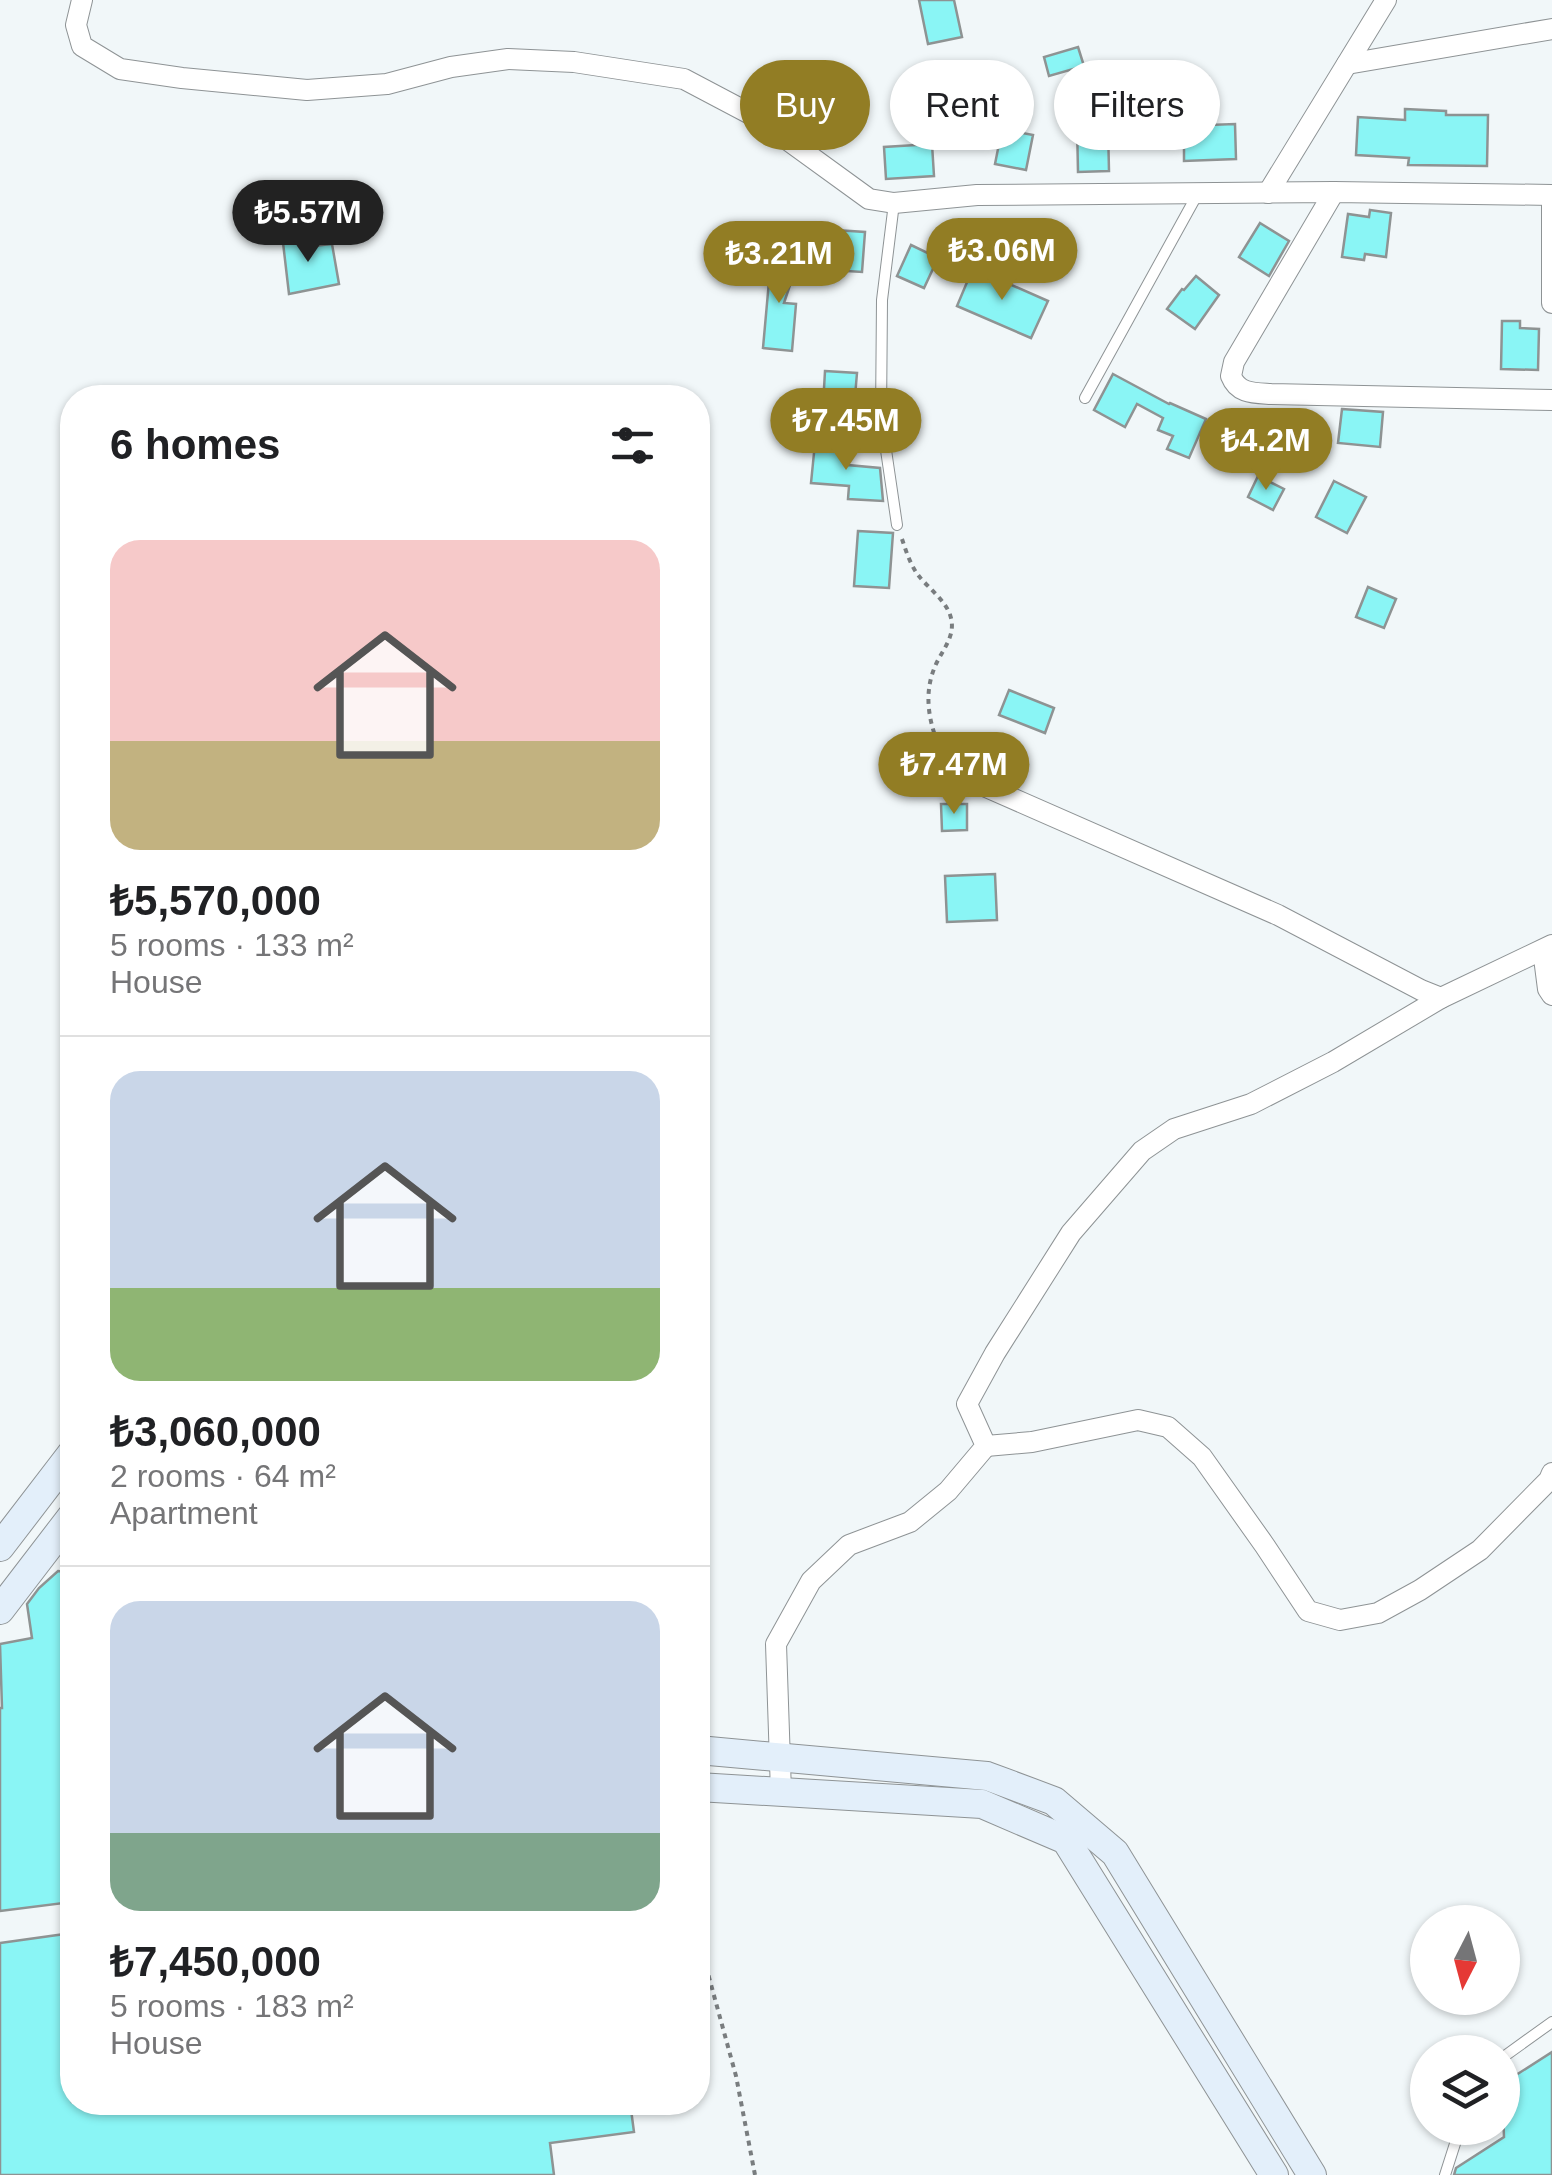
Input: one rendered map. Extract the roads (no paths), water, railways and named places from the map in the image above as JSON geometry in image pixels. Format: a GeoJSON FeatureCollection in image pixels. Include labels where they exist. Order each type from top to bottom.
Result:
{"type":"FeatureCollection","features":[{"type":"Feature","properties":{"kind":"street"},"geometry":{"type":"LineString","coordinates":[[82,0],[76,25],[82,46],[120,68],[182,78],[307,90],[387,84],[450,67],[508,58],[574,62],[684,79],[756,117],[869,199],[894,203],[977,195],[1334,192],[1552,195],[1552,303]]}},
{"type":"Feature","properties":{"kind":"street"},"geometry":{"type":"LineString","coordinates":[[1268,193],[1386,0]]}},
{"type":"Feature","properties":{"kind":"street"},"geometry":{"type":"LineString","coordinates":[[1347,64],[1552,28]]}},
{"type":"Feature","properties":{"kind":"street"},"geometry":{"type":"LineString","coordinates":[[1334,192],[1234,362],[1231,376],[1238,388],[1271,394],[1552,400]]}},
{"type":"Feature","properties":{"kind":"street"},"geometry":{"type":"LineString","coordinates":[[960,775],[1278,915],[1441,998]]}},
{"type":"Feature","properties":{"kind":"street"},"geometry":{"type":"LineString","coordinates":[[986,1446],[967,1404],[1071,1233],[1142,1151],[1174,1129],[1251,1104],[1334,1062],[1441,998],[1548,948],[1548,988],[1552,995]]}},
{"type":"Feature","properties":{"kind":"street"},"geometry":{"type":"LineString","coordinates":[[781,1792],[776,1644],[811,1580],[849,1545],[910,1522],[948,1492],[986,1446],[1032,1442],[1138,1420],[1168,1427],[1202,1458],[1308,1612],[1340,1620],[1378,1614],[1480,1550],[1552,1474]]}},
{"type":"Feature","properties":{"kind":"street"},"geometry":{"type":"LineString","coordinates":[[0,1547],[60,1470]]}},
{"type":"Feature","properties":{"kind":"street"},"geometry":{"type":"LineString","coordinates":[[0,1610],[60,1532]]}},
{"type":"Feature","properties":{"kind":"street"},"geometry":{"type":"LineString","coordinates":[[710,1751],[986,1776],[1054,1801],[1115,1854],[1312,2175]]}},
{"type":"Feature","properties":{"kind":"street"},"geometry":{"type":"LineString","coordinates":[[710,1788],[982,1804],[1066,1840],[1274,2175]]}},
{"type":"Feature","properties":{"kind":"lane"},"geometry":{"type":"LineString","coordinates":[[1085,398],[1197,194]]}},
{"type":"Feature","properties":{"kind":"lane"},"geometry":{"type":"LineString","coordinates":[[894,203],[882,300],[881,416],[897,525]]}},
{"type":"Feature","properties":{"kind":"lane"},"geometry":{"type":"LineString","coordinates":[[1520,2045],[1552,2022]]}},
{"type":"Feature","properties":{"kind":"lane"},"geometry":{"type":"LineString","coordinates":[[1446,2175],[1455,2145]]}}]}
